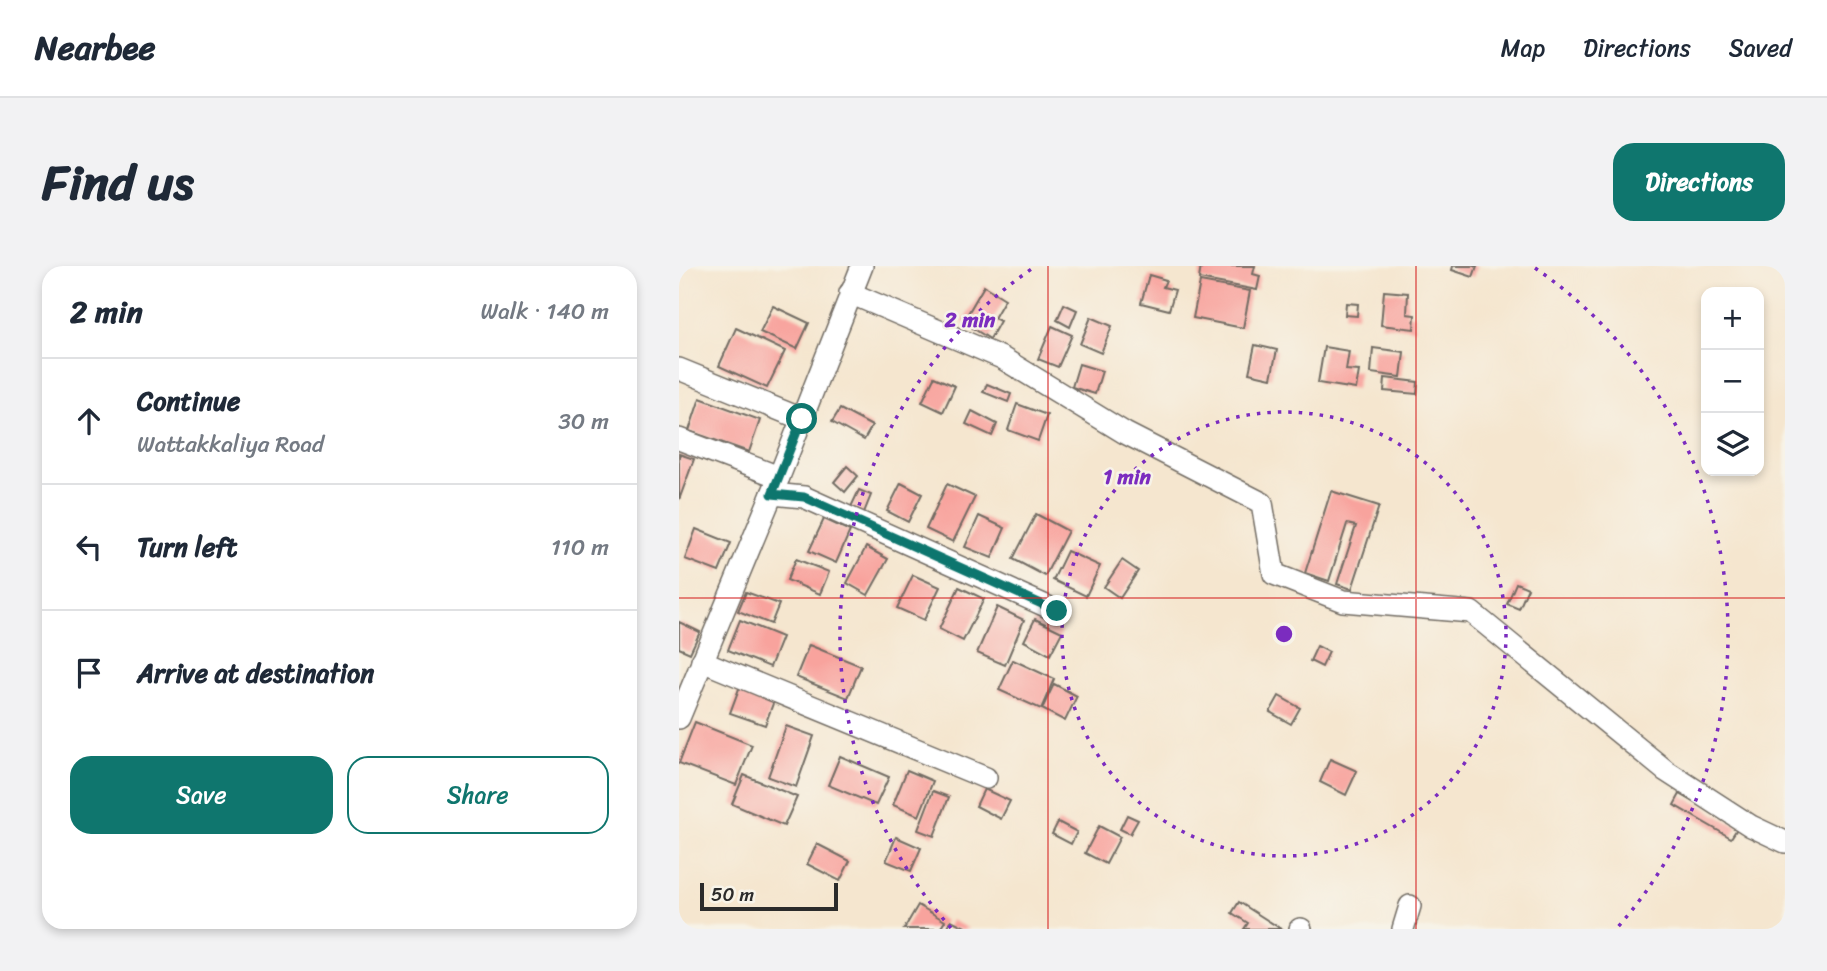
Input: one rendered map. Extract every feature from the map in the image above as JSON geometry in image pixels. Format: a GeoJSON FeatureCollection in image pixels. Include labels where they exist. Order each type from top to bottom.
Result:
{"type":"FeatureCollection","features":[{"type":"Feature","properties":{"kind":"street"},"geometry":{"type":"LineString","coordinates":[[679,718],[776,485],[862,266]]}},
{"type":"Feature","properties":{"kind":"street"},"geometry":{"type":"LineString","coordinates":[[850,293],[1002,358],[1125,433],[1262,503],[1274,574],[1343,601],[1471,612],[1666,771],[1751,826],[1785,842]]}},
{"type":"Feature","properties":{"kind":"street"},"geometry":{"type":"LineString","coordinates":[[679,369],[802,419]]}},
{"type":"Feature","properties":{"kind":"street"},"geometry":{"type":"LineString","coordinates":[[679,439],[1057,611]]}},
{"type":"Feature","properties":{"kind":"street"},"geometry":{"type":"LineString","coordinates":[[702,661],[986,778]]}},
{"type":"Feature","properties":{"kind":"street"},"geometry":{"type":"LineString","coordinates":[[1403,929],[1410,906]]}},
{"type":"Feature","properties":{"kind":"building"},"geometry":{"type":"Polygon","coordinates":[[[1201,266],[1255,266],[1253,274],[1260,276],[1257,290],[1199,279],[1201,266]]]}},
{"type":"Feature","properties":{"kind":"building"},"geometry":{"type":"Polygon","coordinates":[[[1453,266],[1477,266],[1473,277],[1452,270],[1453,266]]]}},
{"type":"Feature","properties":{"kind":"building"},"geometry":{"type":"Polygon","coordinates":[[[1149,275],[1166,280],[1163,287],[1175,290],[1169,310],[1141,303],[1149,275]]]}},
{"type":"Feature","properties":{"kind":"building"},"geometry":{"type":"Polygon","coordinates":[[[1200,282],[1250,291],[1243,328],[1193,318],[1200,282]]]}},
{"type":"Feature","properties":{"kind":"building"},"geometry":{"type":"Polygon","coordinates":[[[984,286],[1005,299],[994,318],[1000,321],[990,339],[963,322],[984,286]]]}},
{"type":"Feature","properties":{"kind":"building"},"geometry":{"type":"Polygon","coordinates":[[[1384,291],[1408,293],[1407,314],[1415,315],[1414,329],[1381,325],[1384,291]]]}},
{"type":"Feature","properties":{"kind":"building"},"geometry":{"type":"Polygon","coordinates":[[[1346,303],[1358,304],[1357,316],[1345,315],[1346,303]]]}},
{"type":"Feature","properties":{"kind":"building"},"geometry":{"type":"Polygon","coordinates":[[[1064,304],[1077,310],[1070,327],[1057,320],[1064,304]]]}},
{"type":"Feature","properties":{"kind":"building"},"geometry":{"type":"Polygon","coordinates":[[[773,306],[809,323],[797,349],[760,332],[773,306]]]}},
{"type":"Feature","properties":{"kind":"building"},"geometry":{"type":"Polygon","coordinates":[[[1091,317],[1112,326],[1101,353],[1080,344],[1091,317]]]}},
{"type":"Feature","properties":{"kind":"building"},"geometry":{"type":"Polygon","coordinates":[[[1052,326],[1072,335],[1058,367],[1038,359],[1052,326]]]}},
{"type":"Feature","properties":{"kind":"building"},"geometry":{"type":"Polygon","coordinates":[[[736,328],[785,351],[767,388],[719,366],[736,328]]]}},
{"type":"Feature","properties":{"kind":"building"},"geometry":{"type":"Polygon","coordinates":[[[1255,345],[1277,350],[1271,378],[1249,373],[1255,345]]]}},
{"type":"Feature","properties":{"kind":"building"},"geometry":{"type":"Polygon","coordinates":[[[1324,347],[1349,351],[1346,370],[1359,371],[1356,389],[1318,383],[1324,347]]]}},
{"type":"Feature","properties":{"kind":"building"},"geometry":{"type":"Polygon","coordinates":[[[1373,348],[1404,352],[1401,377],[1371,373],[1373,348]]]}},
{"type":"Feature","properties":{"kind":"building"},"geometry":{"type":"Polygon","coordinates":[[[1079,364],[1102,371],[1095,394],[1072,387],[1079,364]]]}},
{"type":"Feature","properties":{"kind":"building"},"geometry":{"type":"Polygon","coordinates":[[[934,377],[955,386],[943,412],[922,402],[934,377]]]}},
{"type":"Feature","properties":{"kind":"building"},"geometry":{"type":"Polygon","coordinates":[[[1385,378],[1418,382],[1417,394],[1384,391],[1385,378]]]}},
{"type":"Feature","properties":{"kind":"building"},"geometry":{"type":"Polygon","coordinates":[[[987,384],[1011,394],[1008,402],[983,392],[987,384]]]}},
{"type":"Feature","properties":{"kind":"building"},"geometry":{"type":"Polygon","coordinates":[[[700,398],[760,420],[749,452],[689,431],[700,398]]]}},
{"type":"Feature","properties":{"kind":"building"},"geometry":{"type":"Polygon","coordinates":[[[1017,404],[1047,415],[1038,441],[1008,430],[1017,404]]]}},
{"type":"Feature","properties":{"kind":"building"},"geometry":{"type":"Polygon","coordinates":[[[840,409],[872,426],[864,440],[832,422],[840,409]]]}},
{"type":"Feature","properties":{"kind":"building"},"geometry":{"type":"Polygon","coordinates":[[[972,411],[997,424],[992,436],[966,424],[972,411]]]}},
{"type":"Feature","properties":{"kind":"building"},"geometry":{"type":"Polygon","coordinates":[[[679,454],[694,459],[679,500],[679,454]]]}},
{"type":"Feature","properties":{"kind":"building"},"geometry":{"type":"Polygon","coordinates":[[[847,466],[858,476],[845,492],[834,482],[847,466]]]}},
{"type":"Feature","properties":{"kind":"building"},"geometry":{"type":"Polygon","coordinates":[[[901,483],[922,494],[908,522],[887,511],[901,483]]]}},
{"type":"Feature","properties":{"kind":"building"},"geometry":{"type":"Polygon","coordinates":[[[947,484],[975,497],[953,542],[926,529],[947,484]]]}},
{"type":"Feature","properties":{"kind":"building"},"geometry":{"type":"Polygon","coordinates":[[[859,490],[871,495],[863,515],[850,509],[859,490]]]}},
{"type":"Feature","properties":{"kind":"building"},"geometry":{"type":"Polygon","coordinates":[[[1331,491],[1379,506],[1352,589],[1337,584],[1356,526],[1347,524],[1329,581],[1305,573],[1331,491]]]}},
{"type":"Feature","properties":{"kind":"building"},"geometry":{"type":"Polygon","coordinates":[[[1036,514],[1068,531],[1045,576],[1013,559],[1036,514]]]}},
{"type":"Feature","properties":{"kind":"building"},"geometry":{"type":"Polygon","coordinates":[[[979,516],[1005,528],[992,558],[965,547],[979,516]]]}},
{"type":"Feature","properties":{"kind":"building"},"geometry":{"type":"Polygon","coordinates":[[[824,519],[850,531],[836,563],[809,551],[824,519]]]}},
{"type":"Feature","properties":{"kind":"building"},"geometry":{"type":"Polygon","coordinates":[[[696,529],[731,543],[719,572],[685,559],[696,529]]]}},
{"type":"Feature","properties":{"kind":"building"},"geometry":{"type":"Polygon","coordinates":[[[866,547],[888,559],[868,595],[847,583],[866,547]]]}},
{"type":"Feature","properties":{"kind":"building"},"geometry":{"type":"Polygon","coordinates":[[[1067,551],[1100,566],[1086,596],[1053,580],[1067,551]]]}},
{"type":"Feature","properties":{"kind":"building"},"geometry":{"type":"Polygon","coordinates":[[[796,559],[829,572],[820,594],[787,580],[796,559]]]}},
{"type":"Feature","properties":{"kind":"building"},"geometry":{"type":"Polygon","coordinates":[[[1122,560],[1138,571],[1120,598],[1104,587],[1122,560]]]}},
{"type":"Feature","properties":{"kind":"building"},"geometry":{"type":"Polygon","coordinates":[[[913,575],[940,587],[924,620],[897,608],[913,575]]]}},
{"type":"Feature","properties":{"kind":"building"},"geometry":{"type":"Polygon","coordinates":[[[1516,583],[1528,588],[1519,609],[1507,604],[1516,583]]]}},
{"type":"Feature","properties":{"kind":"building"},"geometry":{"type":"Polygon","coordinates":[[[959,587],[984,599],[963,641],[939,629],[959,587]]]}},
{"type":"Feature","properties":{"kind":"building"},"geometry":{"type":"Polygon","coordinates":[[[746,592],[779,604],[771,624],[738,611],[746,592]]]}},
{"type":"Feature","properties":{"kind":"building"},"geometry":{"type":"Polygon","coordinates":[[[997,607],[1024,620],[1005,665],[977,653],[997,607]]]}},
{"type":"Feature","properties":{"kind":"building"},"geometry":{"type":"Polygon","coordinates":[[[1035,619],[1062,632],[1050,655],[1024,641],[1035,619]]]}},
{"type":"Feature","properties":{"kind":"building"},"geometry":{"type":"Polygon","coordinates":[[[740,620],[782,637],[770,667],[728,650],[740,620]]]}},
{"type":"Feature","properties":{"kind":"building"},"geometry":{"type":"Polygon","coordinates":[[[679,622],[700,632],[690,653],[679,648],[679,622]]]}},
{"type":"Feature","properties":{"kind":"building"},"geometry":{"type":"Polygon","coordinates":[[[809,645],[861,666],[848,698],[796,677],[809,645]]]}},
{"type":"Feature","properties":{"kind":"building"},"geometry":{"type":"Polygon","coordinates":[[[1317,646],[1329,652],[1322,667],[1310,661],[1317,646]]]}},
{"type":"Feature","properties":{"kind":"building"},"geometry":{"type":"Polygon","coordinates":[[[1013,660],[1054,679],[1041,709],[999,690],[1013,660]]]}},
{"type":"Feature","properties":{"kind":"building"},"geometry":{"type":"Polygon","coordinates":[[[1054,684],[1077,696],[1065,721],[1042,709],[1054,684]]]}},
{"type":"Feature","properties":{"kind":"building"},"geometry":{"type":"Polygon","coordinates":[[[740,686],[775,698],[765,725],[730,713],[740,686]]]}},
{"type":"Feature","properties":{"kind":"building"},"geometry":{"type":"Polygon","coordinates":[[[1279,696],[1300,708],[1291,724],[1270,712],[1279,696]]]}},
{"type":"Feature","properties":{"kind":"building"},"geometry":{"type":"Polygon","coordinates":[[[695,722],[752,745],[736,785],[679,763],[695,722]]]}},
{"type":"Feature","properties":{"kind":"building"},"geometry":{"type":"Polygon","coordinates":[[[786,726],[814,736],[796,787],[768,777],[786,726]]]}},
{"type":"Feature","properties":{"kind":"building"},"geometry":{"type":"Polygon","coordinates":[[[840,756],[889,777],[876,805],[828,785],[840,756]]]}},
{"type":"Feature","properties":{"kind":"building"},"geometry":{"type":"Polygon","coordinates":[[[1330,759],[1357,771],[1346,795],[1320,782],[1330,759]]]}},
{"type":"Feature","properties":{"kind":"building"},"geometry":{"type":"Polygon","coordinates":[[[907,770],[933,781],[919,816],[893,805],[907,770]]]}},
{"type":"Feature","properties":{"kind":"building"},"geometry":{"type":"Polygon","coordinates":[[[744,775],[797,797],[784,826],[732,804],[744,775]]]}},
{"type":"Feature","properties":{"kind":"building"},"geometry":{"type":"Polygon","coordinates":[[[984,789],[1010,801],[1001,819],[976,806],[984,789]]]}},
{"type":"Feature","properties":{"kind":"building"},"geometry":{"type":"Polygon","coordinates":[[[933,791],[949,797],[934,836],[918,830],[933,791]]]}},
{"type":"Feature","properties":{"kind":"building"},"geometry":{"type":"Polygon","coordinates":[[[1680,794],[1738,827],[1731,838],[1674,805],[1680,794]]]}},
{"type":"Feature","properties":{"kind":"building"},"geometry":{"type":"Polygon","coordinates":[[[1127,815],[1138,820],[1130,834],[1120,829],[1127,815]]]}},
{"type":"Feature","properties":{"kind":"building"},"geometry":{"type":"Polygon","coordinates":[[[1058,822],[1077,832],[1071,844],[1052,834],[1058,822]]]}},
{"type":"Feature","properties":{"kind":"building"},"geometry":{"type":"Polygon","coordinates":[[[1099,826],[1120,837],[1106,864],[1085,853],[1099,826]]]}},
{"type":"Feature","properties":{"kind":"building"},"geometry":{"type":"Polygon","coordinates":[[[896,837],[921,848],[911,871],[886,861],[896,837]]]}},
{"type":"Feature","properties":{"kind":"building"},"geometry":{"type":"Polygon","coordinates":[[[817,844],[850,861],[840,881],[807,864],[817,844]]]}},
{"type":"Feature","properties":{"kind":"building"},"geometry":{"type":"Polygon","coordinates":[[[1239,902],[1281,929],[1244,929],[1248,923],[1232,913],[1239,902]]]}},
{"type":"Feature","properties":{"kind":"building"},"geometry":{"type":"Polygon","coordinates":[[[918,905],[945,921],[940,929],[904,929],[918,905]]]}},
{"type":"Feature","properties":{"kind":"building"},"geometry":{"type":"Polygon","coordinates":[[[951,920],[969,929],[947,929],[951,920]]]}},
{"type":"Feature","properties":{"kind":"route"},"geometry":{"type":"LineString","coordinates":[[802,419],[772,494],[804,497],[1057,611]]}}]}
